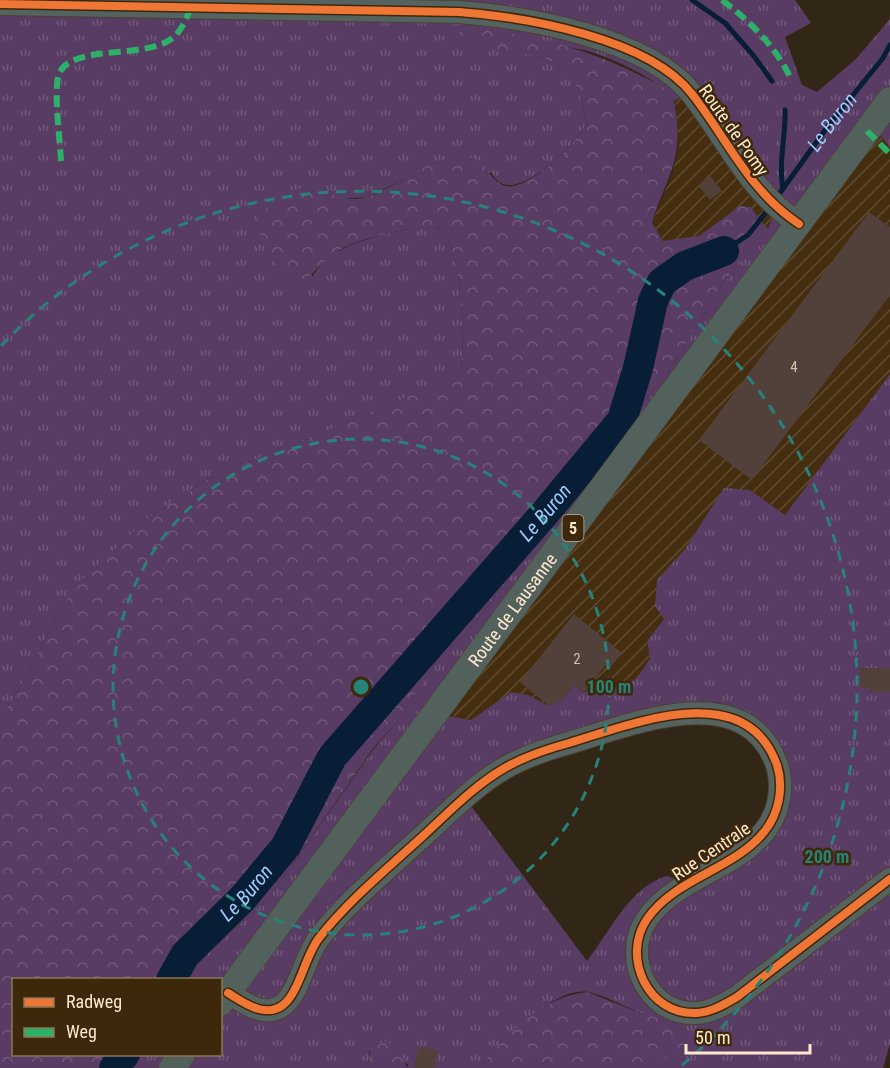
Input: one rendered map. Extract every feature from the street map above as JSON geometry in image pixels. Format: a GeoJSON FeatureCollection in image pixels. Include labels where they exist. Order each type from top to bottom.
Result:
{"type":"FeatureCollection","features":[{"type":"Feature","properties":{"kind":"main road","name":"Route de Lausanne"},"geometry":{"type":"LineString","coordinates":[[224,998],[791,218],[890,100]]}},
{"type":"Feature","properties":{"kind":"street","name":"Route de Pomy"},"geometry":{"type":"LineString","coordinates":[[0,4],[459,12],[508,15],[555,26],[613,44],[669,72],[690,91],[759,192],[791,218]]}},
{"type":"Feature","properties":{"kind":"street","name":"Rue Centrale"},"geometry":{"type":"LineString","coordinates":[[224,998],[257,1009],[275,1009],[283,1005],[290,997],[315,943],[346,908],[465,798],[503,769],[557,746],[673,716],[719,714],[747,725],[767,744],[779,772],[780,786],[773,818],[757,840],[672,896],[644,924],[636,944],[636,958],[646,986],[656,997],[683,1012],[698,1013],[722,1006],[753,986],[890,879]]}},
{"type":"Feature","properties":{"kind":"shaded area"},"geometry":{"type":"Polygon","coordinates":[[[690,91],[777,208],[767,230],[751,207],[740,206],[699,237],[663,242],[656,233],[652,223],[672,174],[679,145],[675,101],[690,91]]]}},
{"type":"Feature","properties":{"kind":"shaded area"},"geometry":{"type":"Polygon","coordinates":[[[871,126],[890,147],[890,374],[785,515],[750,490],[685,549],[657,580],[664,619],[647,641],[650,658],[639,678],[627,686],[596,685],[583,693],[574,685],[562,700],[549,706],[528,695],[511,692],[471,720],[435,713],[871,126]]]}},
{"type":"Feature","properties":{"kind":"green space"},"geometry":{"type":"Polygon","coordinates":[[[0,0],[795,0],[811,23],[785,37],[802,85],[817,92],[856,59],[890,19],[890,147],[872,126],[436,714],[471,720],[511,692],[528,695],[549,706],[562,700],[574,685],[583,693],[595,687],[620,686],[633,681],[650,658],[647,641],[664,619],[655,606],[657,580],[685,549],[724,488],[750,490],[785,515],[890,374],[890,1044],[883,1068],[635,1068],[648,1063],[653,1018],[588,992],[574,993],[559,998],[543,1007],[513,1032],[479,1068],[407,1068],[408,1064],[369,1051],[368,1068],[114,1068],[124,1056],[222,1056],[222,978],[172,978],[185,955],[220,943],[270,896],[376,746],[400,719],[435,663],[466,634],[597,465],[616,432],[665,378],[718,291],[762,233],[760,220],[768,229],[776,208],[690,92],[675,101],[659,85],[632,69],[603,56],[579,49],[556,46],[482,46],[534,55],[547,60],[569,73],[575,82],[587,123],[557,159],[527,180],[513,185],[501,183],[492,173],[442,160],[368,197],[339,199],[307,188],[312,277],[330,256],[361,242],[405,230],[443,228],[454,259],[461,297],[463,336],[461,370],[452,379],[204,481],[147,519],[60,609],[27,676],[0,718],[0,0]],[[734,718],[594,735],[465,798],[587,961],[631,900],[654,881],[667,876],[676,879],[750,846],[779,772],[734,718]]]}},
{"type":"Feature","properties":{"kind":"green space"},"geometry":{"type":"Polygon","coordinates":[[[468,27],[524,36],[572,48],[619,66],[670,91],[674,102],[678,138],[674,163],[652,223],[663,241],[699,236],[740,206],[751,207],[760,220],[762,233],[718,291],[665,378],[616,432],[597,465],[466,634],[435,663],[400,719],[375,746],[270,896],[220,943],[185,955],[172,978],[12,978],[12,1056],[124,1056],[114,1068],[0,1068],[0,718],[27,676],[60,609],[80,581],[147,519],[204,481],[451,379],[461,370],[463,336],[461,297],[454,259],[443,228],[419,228],[388,233],[345,247],[298,284],[282,271],[269,254],[260,233],[259,214],[281,196],[301,188],[315,189],[343,198],[360,199],[382,191],[430,165],[454,157],[474,159],[484,166],[500,184],[516,186],[552,164],[574,142],[587,123],[575,83],[560,66],[526,53],[468,42],[457,34],[468,27]]]}},
{"type":"Feature","properties":{"kind":"green space"},"geometry":{"type":"Polygon","coordinates":[[[587,992],[648,1016],[686,1023],[688,1044],[677,1054],[635,1068],[479,1068],[513,1030],[540,1009],[570,995],[587,992]]]}},
{"type":"Feature","properties":{"kind":"green space"},"geometry":{"type":"Polygon","coordinates":[[[386,1041],[401,1052],[407,1068],[368,1068],[371,1050],[386,1041]]]}},
{"type":"Feature","properties":{"kind":"building"},"geometry":{"type":"Polygon","coordinates":[[[710,176],[722,191],[710,200],[698,185],[710,176]]]}},
{"type":"Feature","properties":{"kind":"building"},"geometry":{"type":"Polygon","coordinates":[[[869,212],[890,227],[890,295],[752,480],[699,440],[869,212]]]}},
{"type":"Feature","properties":{"kind":"building"},"geometry":{"type":"Polygon","coordinates":[[[574,614],[622,653],[609,669],[605,666],[583,693],[574,685],[562,700],[549,706],[520,682],[574,614]]]}},
{"type":"Feature","properties":{"kind":"building"},"geometry":{"type":"Polygon","coordinates":[[[860,668],[890,668],[890,692],[869,692],[869,688],[860,688],[860,668]]]}},
{"type":"Feature","properties":{"kind":"building"},"geometry":{"type":"Polygon","coordinates":[[[418,1047],[438,1050],[435,1068],[414,1068],[418,1047]]]}},
{"type":"Feature","properties":{"kind":"waterway"},"geometry":{"type":"LineString","coordinates":[[692,0],[725,23],[772,81]]}},
{"type":"Feature","properties":{"kind":"waterway","name":"Le Buron"},"geometry":{"type":"LineString","coordinates":[[777,197],[828,126],[883,58],[890,45]]}},
{"type":"Feature","properties":{"kind":"waterway"},"geometry":{"type":"LineString","coordinates":[[783,189],[781,169],[785,110]]}},
{"type":"Feature","properties":{"kind":"waterway","name":"Le Buron"},"geometry":{"type":"LineString","coordinates":[[724,251],[748,235],[770,207]]}},
{"type":"Feature","properties":{"kind":"waterway","name":"Le Buron"},"geometry":{"type":"LineString","coordinates":[[172,978],[185,955],[243,898],[286,846],[332,757],[545,513],[622,420],[638,368],[653,301],[662,282],[685,266],[724,251]]}},
{"type":"Feature","properties":{"kind":"waterway","name":"Le Buron"},"geometry":{"type":"LineString","coordinates":[[114,1068],[123,1056]]}},
{"type":"Feature","properties":{"kind":"marked path"},"geometry":{"type":"LineString","coordinates":[[722,0],[762,36],[779,58],[792,81]]}},
{"type":"Feature","properties":{"kind":"marked path"},"geometry":{"type":"LineString","coordinates":[[61,161],[57,85],[58,77],[65,66],[77,59],[93,55],[148,48],[164,43],[176,35],[191,7]]}},
{"type":"Feature","properties":{"kind":"marked path"},"geometry":{"type":"LineString","coordinates":[[867,131],[890,154]]}},
{"type":"Feature","properties":{"kind":"cycle path"},"geometry":{"type":"LineString","coordinates":[[0,4],[459,12],[517,19],[584,34],[646,58],[672,75],[692,94],[740,164],[766,196],[799,224]]}},
{"type":"Feature","properties":{"kind":"cycle path"},"geometry":{"type":"LineString","coordinates":[[228,993],[262,1010],[276,1009],[283,1005],[293,992],[314,946],[331,924],[369,885],[482,783],[511,765],[535,754],[654,718],[685,714],[714,714],[740,722],[762,738],[777,765],[780,782],[777,809],[764,832],[737,856],[673,893],[647,919],[640,934],[637,950],[638,966],[653,995],[665,1005],[680,1011],[697,1013],[713,1009],[737,997],[890,879]]}}]}
